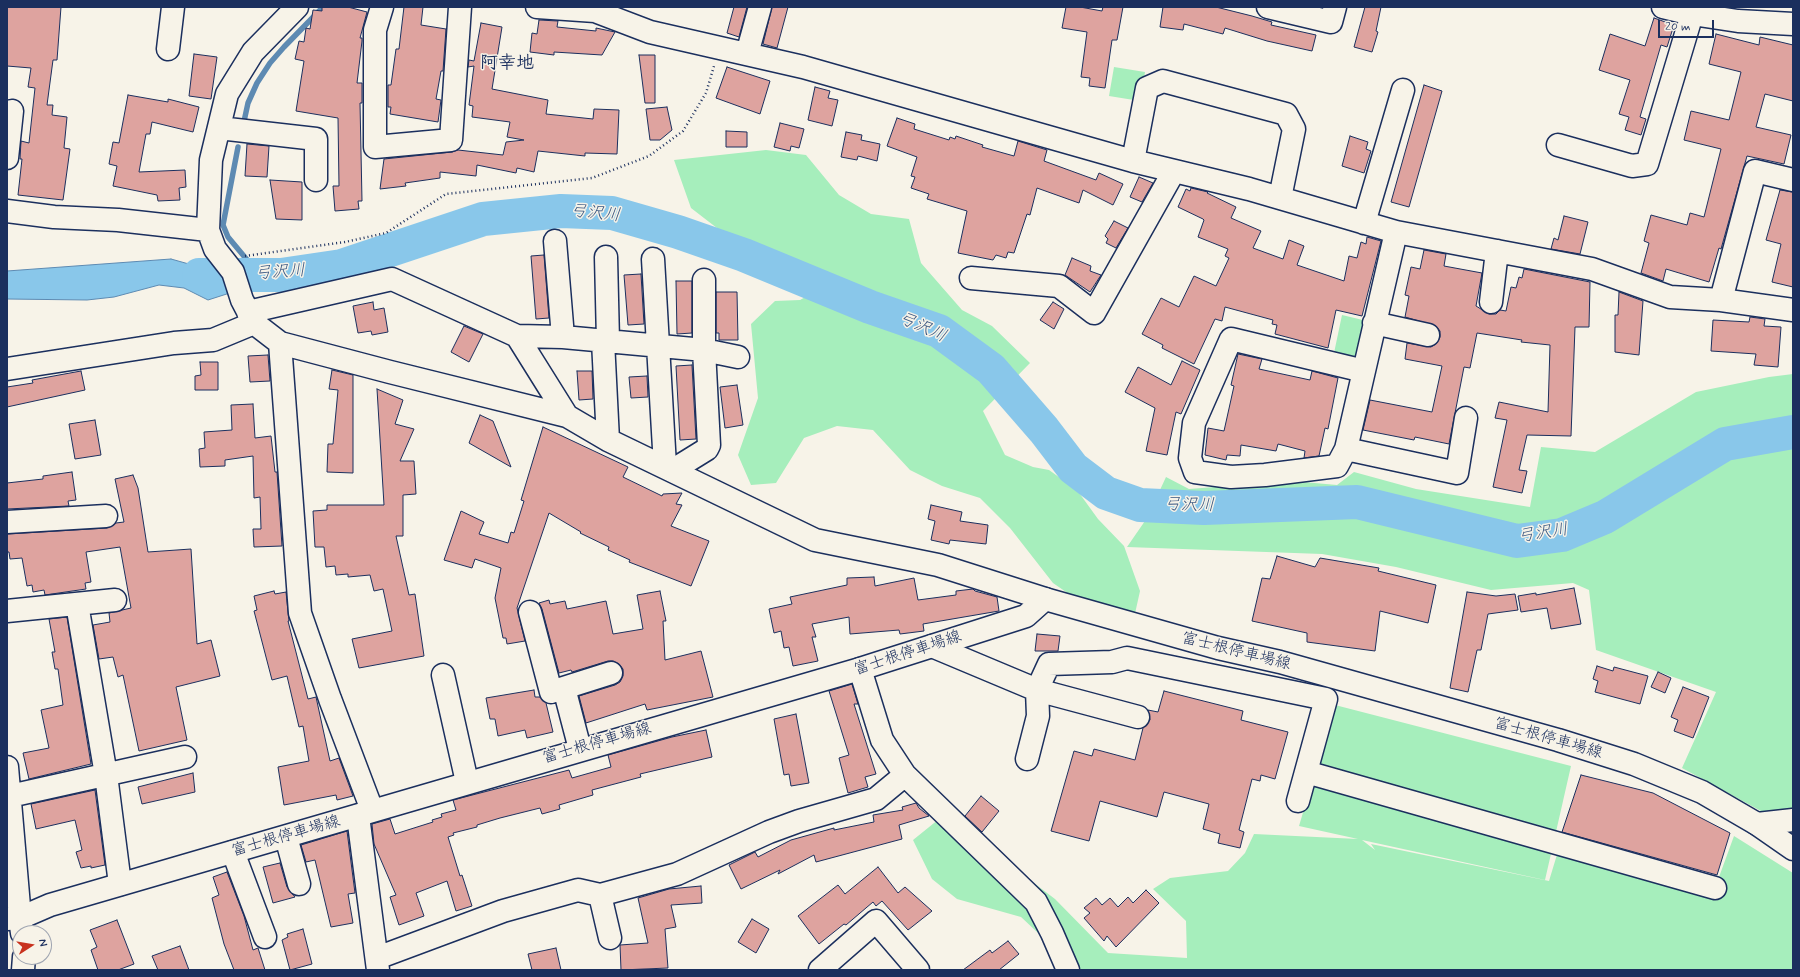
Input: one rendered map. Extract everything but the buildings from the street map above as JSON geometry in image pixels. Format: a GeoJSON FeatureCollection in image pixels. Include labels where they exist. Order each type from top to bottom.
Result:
{"type":"FeatureCollection","features":[{"type":"Feature","properties":{"kind":"street"},"geometry":{"type":"LineString","coordinates":[[168,49],[173,7]]}},
{"type":"Feature","properties":{"kind":"street"},"geometry":{"type":"LineString","coordinates":[[297,7],[253,52],[228,94],[211,160],[208,230],[215,249],[233,272],[248,312],[280,343],[567,416],[608,440],[669,468],[815,540],[938,565],[1045,599]]}},
{"type":"Feature","properties":{"kind":"street"},"geometry":{"type":"LineString","coordinates":[[382,7],[375,30],[376,147],[452,140],[460,7]]}},
{"type":"Feature","properties":{"kind":"street"},"geometry":{"type":"LineString","coordinates":[[537,7],[595,11],[650,32],[803,67],[1133,160],[1280,198],[1396,232],[1592,269],[1670,297],[1721,300],[1793,310]]}},
{"type":"Feature","properties":{"kind":"street"},"geometry":{"type":"LineString","coordinates":[[747,54],[760,7]]}},
{"type":"Feature","properties":{"kind":"street"},"geometry":{"type":"LineString","coordinates":[[1268,7],[1331,22],[1335,7]]}},
{"type":"Feature","properties":{"kind":"street"},"geometry":{"type":"LineString","coordinates":[[1663,7],[1692,14],[1739,14],[1793,24]]}},
{"type":"Feature","properties":{"kind":"street"},"geometry":{"type":"LineString","coordinates":[[1558,145],[1632,166],[1647,164],[1692,14]]}},
{"type":"Feature","properties":{"kind":"street"},"geometry":{"type":"LineString","coordinates":[[1133,160],[1147,88],[1163,82],[1286,114],[1294,130],[1280,198]]}},
{"type":"Feature","properties":{"kind":"street"},"geometry":{"type":"LineString","coordinates":[[1364,223],[1403,90]]}},
{"type":"Feature","properties":{"kind":"street"},"geometry":{"type":"LineString","coordinates":[[7,158],[12,111]]}},
{"type":"Feature","properties":{"kind":"street"},"geometry":{"type":"LineString","coordinates":[[219,128],[316,139],[316,180]]}},
{"type":"Feature","properties":{"kind":"street"},"geometry":{"type":"LineString","coordinates":[[971,278],[1059,286],[1094,313],[1174,171]]}},
{"type":"Feature","properties":{"kind":"street"},"geometry":{"type":"LineString","coordinates":[[1721,300],[1755,171],[1793,180]]}},
{"type":"Feature","properties":{"kind":"street"},"geometry":{"type":"LineString","coordinates":[[7,210],[54,217],[118,220],[208,230]]}},
{"type":"Feature","properties":{"kind":"street"},"geometry":{"type":"LineString","coordinates":[[1364,371],[1231,339],[1194,423],[1190,458],[1195,472],[1231,477],[1264,476],[1337,466],[1346,449],[1364,371],[1374,323],[1396,232]]}},
{"type":"Feature","properties":{"kind":"street"},"geometry":{"type":"LineString","coordinates":[[555,241],[563,337]]}},
{"type":"Feature","properties":{"kind":"street"},"geometry":{"type":"LineString","coordinates":[[1490,302],[1497,251]]}},
{"type":"Feature","properties":{"kind":"street"},"geometry":{"type":"LineString","coordinates":[[606,257],[605,341],[608,440]]}},
{"type":"Feature","properties":{"kind":"street"},"geometry":{"type":"LineString","coordinates":[[653,259],[657,346],[669,468]]}},
{"type":"Feature","properties":{"kind":"street"},"geometry":{"type":"LineString","coordinates":[[7,369],[174,343],[213,340],[248,312],[392,279],[517,336],[563,337],[704,350],[738,357]]}},
{"type":"Feature","properties":{"kind":"street"},"geometry":{"type":"LineString","coordinates":[[669,468],[707,449],[709,445],[704,350],[704,280]]}},
{"type":"Feature","properties":{"kind":"street"},"geometry":{"type":"LineString","coordinates":[[1374,323],[1428,335]]}},
{"type":"Feature","properties":{"kind":"street"},"geometry":{"type":"LineString","coordinates":[[517,336],[567,416]]}},
{"type":"Feature","properties":{"kind":"street"},"geometry":{"type":"LineString","coordinates":[[280,343],[300,613],[330,699],[365,813],[377,964],[503,911],[578,890],[600,895],[676,874],[769,832],[799,821],[876,799],[905,775]]}},
{"type":"Feature","properties":{"kind":"street"},"geometry":{"type":"LineString","coordinates":[[1346,449],[1457,473],[1466,418]]}},
{"type":"Feature","properties":{"kind":"street"},"geometry":{"type":"LineString","coordinates":[[7,522],[106,516]]}},
{"type":"Feature","properties":{"kind":"street","name":"富士根停車場線"},"geometry":{"type":"LineString","coordinates":[[16,923],[50,905],[286,837],[580,749],[860,669],[1026,616],[1045,599],[1218,648],[1280,662],[1558,740],[1634,764],[1702,792],[1757,824],[1793,849]]}},
{"type":"Feature","properties":{"kind":"street"},"geometry":{"type":"LineString","coordinates":[[7,611],[115,600]]}},
{"type":"Feature","properties":{"kind":"street"},"geometry":{"type":"LineString","coordinates":[[77,604],[106,775],[120,884]]}},
{"type":"Feature","properties":{"kind":"street"},"geometry":{"type":"LineString","coordinates":[[530,612],[551,692],[611,673]]}},
{"type":"Feature","properties":{"kind":"street"},"geometry":{"type":"LineString","coordinates":[[932,646],[1037,690],[1138,717]]}},
{"type":"Feature","properties":{"kind":"street"},"geometry":{"type":"LineString","coordinates":[[1027,759],[1038,716],[1037,690],[1049,664],[1112,662],[1127,658],[1326,700],[1298,801]]}},
{"type":"Feature","properties":{"kind":"street"},"geometry":{"type":"LineString","coordinates":[[860,669],[882,740],[905,775],[1036,902],[1052,932],[1068,970]]}},
{"type":"Feature","properties":{"kind":"street"},"geometry":{"type":"LineString","coordinates":[[443,675],[467,782]]}},
{"type":"Feature","properties":{"kind":"street"},"geometry":{"type":"LineString","coordinates":[[564,688],[580,749]]}},
{"type":"Feature","properties":{"kind":"street"},"geometry":{"type":"LineString","coordinates":[[10,796],[185,757]]}},
{"type":"Feature","properties":{"kind":"street"},"geometry":{"type":"LineString","coordinates":[[7,767],[10,796],[16,923]]}},
{"type":"Feature","properties":{"kind":"street"},"geometry":{"type":"LineString","coordinates":[[1306,772],[1715,888]]}},
{"type":"Feature","properties":{"kind":"street"},"geometry":{"type":"LineString","coordinates":[[1757,824],[1793,820]]}},
{"type":"Feature","properties":{"kind":"street"},"geometry":{"type":"LineString","coordinates":[[286,837],[300,884]]}},
{"type":"Feature","properties":{"kind":"street"},"geometry":{"type":"LineString","coordinates":[[233,852],[265,937]]}},
{"type":"Feature","properties":{"kind":"street"},"geometry":{"type":"LineString","coordinates":[[600,895],[610,938]]}},
{"type":"Feature","properties":{"kind":"street"},"geometry":{"type":"LineString","coordinates":[[820,970],[876,921],[918,970]]}},
{"type":"Feature","properties":{"kind":"path"},"geometry":{"type":"LineString","coordinates":[[252,254],[345,242],[386,233],[446,194],[592,178],[649,156],[682,131],[706,93],[719,48]]}},
{"type":"Feature","properties":{"kind":"green space"},"geometry":{"type":"Polygon","coordinates":[[[1114,67],[1145,72],[1140,101],[1109,96],[1114,67]]]}},
{"type":"Feature","properties":{"kind":"green space"},"geometry":{"type":"Polygon","coordinates":[[[766,150],[806,155],[839,195],[871,214],[909,219],[921,263],[962,310],[992,326],[1030,363],[983,411],[1005,455],[1033,467],[1049,470],[1077,490],[1098,519],[1124,546],[1140,591],[1130,636],[1053,583],[1010,528],[980,498],[942,486],[910,470],[873,430],[837,426],[804,438],[776,483],[751,485],[738,455],[758,398],[751,324],[775,301],[800,300],[841,277],[761,262],[691,208],[674,160],[766,150]]]}},
{"type":"Feature","properties":{"kind":"green space"},"geometry":{"type":"Polygon","coordinates":[[[1342,315],[1367,321],[1359,359],[1334,353],[1342,315]]]}},
{"type":"Feature","properties":{"kind":"green space"},"geometry":{"type":"Polygon","coordinates":[[[1793,374],[1793,814],[1772,817],[1682,768],[1716,692],[1596,650],[1589,590],[1573,583],[1491,590],[1396,567],[1322,554],[1127,547],[1147,518],[1166,477],[1189,489],[1292,481],[1337,485],[1354,472],[1416,489],[1530,507],[1541,447],[1595,452],[1696,392],[1769,377],[1793,374]]]}},
{"type":"Feature","properties":{"kind":"green space"},"geometry":{"type":"Polygon","coordinates":[[[1335,705],[1571,766],[1545,880],[1362,840],[1375,850],[1371,844],[1549,881],[1559,848],[1715,888],[1734,836],[1793,873],[1793,970],[1071,970],[1066,959],[1021,917],[957,899],[932,879],[913,840],[944,815],[1055,899],[1108,953],[1187,958],[1186,921],[1153,889],[1170,878],[1228,871],[1245,853],[1254,834],[1358,839],[1299,826],[1335,705]]]}},
{"type":"Feature","properties":{"kind":"water"},"geometry":{"type":"Polygon","coordinates":[[[171,259],[228,275],[236,291],[208,300],[184,288],[159,285],[114,297],[87,300],[7,299],[7,271],[171,259]]]}},
{"type":"Feature","properties":{"kind":"waterway"},"geometry":{"type":"LineString","coordinates":[[243,126],[248,103],[257,83],[270,63],[323,7]]}},
{"type":"Feature","properties":{"kind":"waterway"},"geometry":{"type":"LineString","coordinates":[[238,147],[223,225],[228,237],[253,267],[254,275]]}},
{"type":"Feature","properties":{"kind":"waterway","name":"弓沢川"},"geometry":{"type":"LineString","coordinates":[[199,275],[281,275],[342,266],[483,219],[561,211],[612,213],[678,232],[744,255],[870,307],[939,331],[991,369],[1044,430],[1073,468],[1106,493],[1140,505],[1204,508],[1357,502],[1517,541],[1562,535],[1605,517],[1725,444],[1793,432]]}},
{"type":"Feature","properties":{"kind":"district","name":"阿幸地"},"geometry":{"type":"Point","coordinates":[507,64]}}]}
